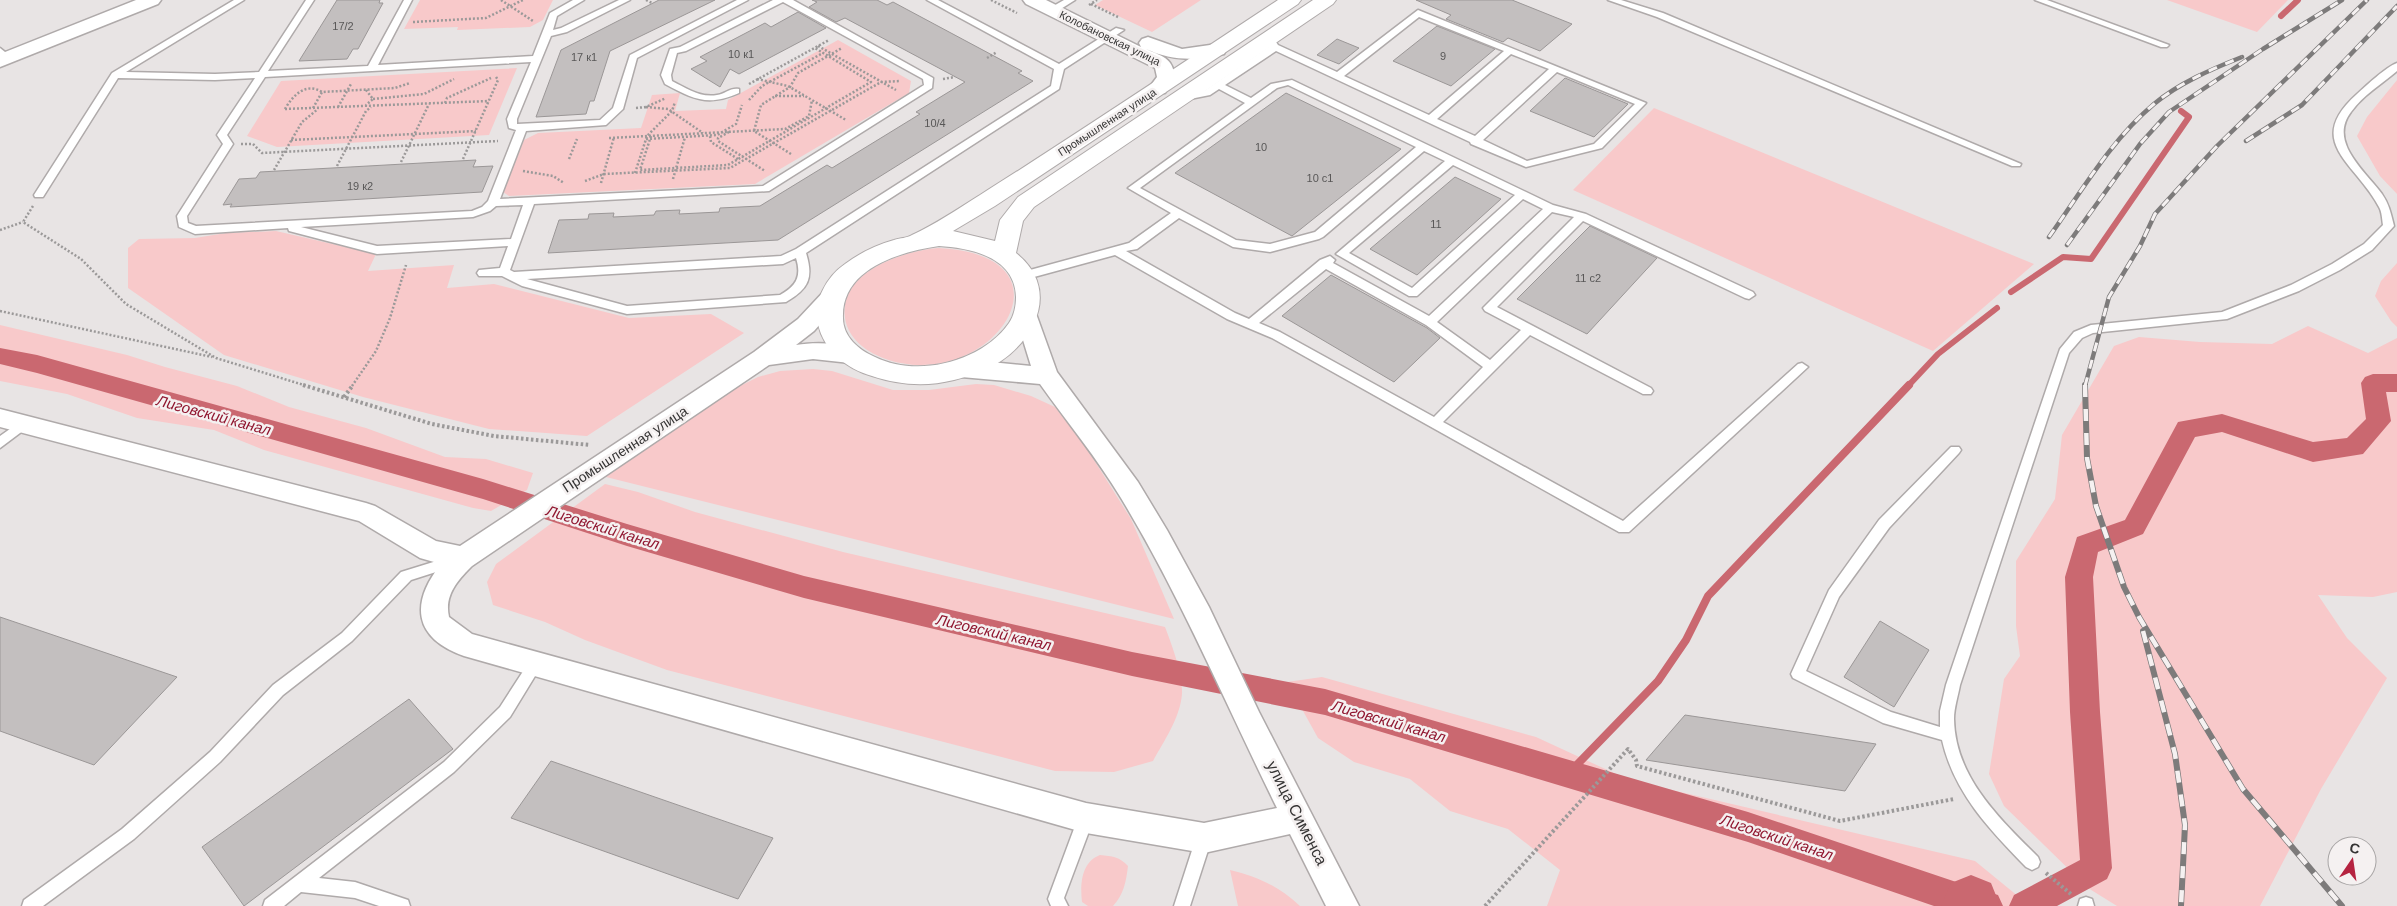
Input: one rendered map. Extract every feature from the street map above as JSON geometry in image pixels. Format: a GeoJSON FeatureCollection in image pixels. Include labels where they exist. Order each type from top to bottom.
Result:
{"type":"FeatureCollection","features":[{"type":"Feature","properties":{"kind":"street"},"geometry":{"type":"LineString","coordinates":[[2,57],[152,0]]}},
{"type":"Feature","properties":{"kind":"street","name":"Колобановская улица"},"geometry":{"type":"LineString","coordinates":[[1032,0],[1062,4],[1164,65],[1166,77],[1158,88]]}},
{"type":"Feature","properties":{"kind":"street","name":"Промышленная улица"},"geometry":{"type":"LineString","coordinates":[[920,240],[987,201],[1291,0]]}},
{"type":"Feature","properties":{"kind":"street","name":"Промышленная улица"},"geometry":{"type":"LineString","coordinates":[[1004,255],[1007,233],[1012,220],[1026,202],[1180,98],[1272,43],[1326,0]]}},
{"type":"Feature","properties":{"kind":"street","name":"Колобановская улица"},"geometry":{"type":"LineString","coordinates":[[1113,33],[1164,52],[1178,55],[1190,56],[1217,50]]}},
{"type":"Feature","properties":{"kind":"street"},"geometry":{"type":"LineString","coordinates":[[957,239],[982,245],[1004,255],[1015,264],[1028,288],[1029,301],[1026,314],[1020,328],[1002,346],[979,361],[961,368],[934,374],[900,374],[864,364],[850,355],[840,345],[833,332],[830,319],[835,293],[844,280],[869,259],[885,250],[920,240],[957,239]]}},
{"type":"Feature","properties":{"kind":"street","name":"Промышленная улица"},"geometry":{"type":"LineString","coordinates":[[835,293],[806,325],[762,358],[514,522],[463,558],[448,572],[433,601],[434,616],[440,626],[464,644],[1086,818],[1204,838]]}},
{"type":"Feature","properties":{"kind":"street","name":"улица Сименса"},"geometry":{"type":"LineString","coordinates":[[1026,314],[1036,351],[1047,376],[1129,489],[1158,538],[1206,628],[1249,721],[1343,906]]}},
{"type":"Feature","properties":{"kind":"street"},"geometry":{"type":"LineString","coordinates":[[762,358],[813,351],[850,355]]}},
{"type":"Feature","properties":{"kind":"street"},"geometry":{"type":"LineString","coordinates":[[961,368],[1047,376]]}},
{"type":"Feature","properties":{"kind":"street"},"geometry":{"type":"LineString","coordinates":[[0,418],[366,513],[429,550],[463,558]]}},
{"type":"Feature","properties":{"kind":"street"},"geometry":{"type":"LineString","coordinates":[[1204,838],[1263,827],[1299,817]]}},
{"type":"Feature","properties":{"kind":"lane"},"geometry":{"type":"LineString","coordinates":[[39,195],[115,75],[240,0]]}},
{"type":"Feature","properties":{"kind":"lane"},"geometry":{"type":"LineString","coordinates":[[310,0],[222,135],[228,144],[182,216],[183,225],[195,230],[473,214],[486,209],[493,203],[522,128]]}},
{"type":"Feature","properties":{"kind":"lane"},"geometry":{"type":"LineString","coordinates":[[372,67],[408,0]]}},
{"type":"Feature","properties":{"kind":"lane"},"geometry":{"type":"LineString","coordinates":[[580,0],[553,15],[512,119],[512,126],[522,128],[603,123],[618,109],[633,57],[744,0]]}},
{"type":"Feature","properties":{"kind":"lane"},"geometry":{"type":"LineString","coordinates":[[547,31],[564,30],[626,0]]}},
{"type":"Feature","properties":{"kind":"lane"},"geometry":{"type":"LineString","coordinates":[[655,46],[673,51],[683,49],[780,0]]}},
{"type":"Feature","properties":{"kind":"lane"},"geometry":{"type":"LineString","coordinates":[[493,203],[765,189],[927,90],[930,81],[928,78],[786,0]]}},
{"type":"Feature","properties":{"kind":"lane"},"geometry":{"type":"LineString","coordinates":[[931,0],[1059,68]]}},
{"type":"Feature","properties":{"kind":"lane"},"geometry":{"type":"LineString","coordinates":[[1612,0],[1660,15],[2016,164]]}},
{"type":"Feature","properties":{"kind":"lane"},"geometry":{"type":"LineString","coordinates":[[2040,0],[2164,46]]}},
{"type":"Feature","properties":{"kind":"lane"},"geometry":{"type":"LineString","coordinates":[[1180,98],[1207,93],[1272,43],[1337,77],[1526,164],[1598,146],[1641,104],[1418,13],[1337,77]]}},
{"type":"Feature","properties":{"kind":"lane"},"geometry":{"type":"LineString","coordinates":[[483,273],[508,274],[783,260],[800,252],[1056,87],[1059,68],[1113,33]]}},
{"type":"Feature","properties":{"kind":"lane"},"geometry":{"type":"LineString","coordinates":[[1429,120],[1510,50]]}},
{"type":"Feature","properties":{"kind":"lane"},"geometry":{"type":"LineString","coordinates":[[673,51],[666,75],[668,82],[680,92],[697,98],[723,98],[736,91]]}},
{"type":"Feature","properties":{"kind":"lane"},"geometry":{"type":"LineString","coordinates":[[115,75],[215,77],[536,59]]}},
{"type":"Feature","properties":{"kind":"lane"},"geometry":{"type":"LineString","coordinates":[[2032,862],[2002,832],[1972,796],[1955,763],[1947,719],[1953,685],[2064,352],[2078,335],[2091,329],[2223,316],[2295,288],[2368,247],[2389,226],[2385,207],[2346,155],[2338,140],[2338,126],[2344,113],[2360,96],[2397,66]]}},
{"type":"Feature","properties":{"kind":"lane"},"geometry":{"type":"LineString","coordinates":[[1475,142],[1554,69]]}},
{"type":"Feature","properties":{"kind":"lane"},"geometry":{"type":"LineString","coordinates":[[1423,145],[1416,154],[1319,235],[1270,248],[1233,243],[1133,188],[1274,86],[1289,82],[1423,145],[1550,208],[1582,216],[1749,295]]}},
{"type":"Feature","properties":{"kind":"lane"},"geometry":{"type":"LineString","coordinates":[[1218,85],[1251,102]]}},
{"type":"Feature","properties":{"kind":"lane"},"geometry":{"type":"LineString","coordinates":[[1251,324],[1324,263],[1341,254],[1453,160]]}},
{"type":"Feature","properties":{"kind":"lane"},"geometry":{"type":"LineString","coordinates":[[1341,254],[1413,293],[1522,194]]}},
{"type":"Feature","properties":{"kind":"lane"},"geometry":{"type":"LineString","coordinates":[[508,274],[515,242],[530,201]]}},
{"type":"Feature","properties":{"kind":"lane"},"geometry":{"type":"LineString","coordinates":[[1430,322],[1550,208]]}},
{"type":"Feature","properties":{"kind":"lane"},"geometry":{"type":"LineString","coordinates":[[1023,276],[1133,246],[1178,213]]}},
{"type":"Feature","properties":{"kind":"lane"},"geometry":{"type":"LineString","coordinates":[[1582,216],[1488,308],[1647,391]]}},
{"type":"Feature","properties":{"kind":"lane"},"geometry":{"type":"LineString","coordinates":[[281,226],[377,250],[515,242]]}},
{"type":"Feature","properties":{"kind":"lane"},"geometry":{"type":"LineString","coordinates":[[1117,250],[1231,316],[1276,335],[1624,528],[1802,367]]}},
{"type":"Feature","properties":{"kind":"lane"},"geometry":{"type":"LineString","coordinates":[[508,274],[526,283],[628,310],[782,299],[792,294],[806,277],[806,269],[800,252]]}},
{"type":"Feature","properties":{"kind":"lane"},"geometry":{"type":"LineString","coordinates":[[1324,263],[1430,322],[1491,367]]}},
{"type":"Feature","properties":{"kind":"lane"},"geometry":{"type":"LineString","coordinates":[[1435,424],[1529,329]]}},
{"type":"Feature","properties":{"kind":"lane"},"geometry":{"type":"LineString","coordinates":[[0,443],[24,424]]}},
{"type":"Feature","properties":{"kind":"lane"},"geometry":{"type":"LineString","coordinates":[[1949,736],[1888,718],[1798,674],[1834,594],[1884,524],[1955,450]]}},
{"type":"Feature","properties":{"kind":"lane"},"geometry":{"type":"LineString","coordinates":[[30,906],[128,834],[208,764],[278,690],[347,637],[406,576],[463,558]]}},
{"type":"Feature","properties":{"kind":"lane"},"geometry":{"type":"LineString","coordinates":[[271,906],[449,767],[505,712],[536,663]]}},
{"type":"Feature","properties":{"kind":"lane"},"geometry":{"type":"LineString","coordinates":[[1060,906],[1056,900],[1086,818]]}},
{"type":"Feature","properties":{"kind":"lane"},"geometry":{"type":"LineString","coordinates":[[1182,906],[1204,838]]}},
{"type":"Feature","properties":{"kind":"lane"},"geometry":{"type":"LineString","coordinates":[[299,884],[355,890],[402,906]]}},
{"type":"Feature","properties":{"kind":"path"},"geometry":{"type":"LineString","coordinates":[[501,0],[547,31]]}},
{"type":"Feature","properties":{"kind":"path"},"geometry":{"type":"LineString","coordinates":[[395,23],[486,18],[523,0]]}},
{"type":"Feature","properties":{"kind":"path"},"geometry":{"type":"LineString","coordinates":[[646,0],[652,3]]}},
{"type":"Feature","properties":{"kind":"path"},"geometry":{"type":"LineString","coordinates":[[1088,7],[1097,0]]}},
{"type":"Feature","properties":{"kind":"path"},"geometry":{"type":"LineString","coordinates":[[736,91],[832,38],[824,34]]}},
{"type":"Feature","properties":{"kind":"path"},"geometry":{"type":"LineString","coordinates":[[754,131],[761,105],[790,87],[798,73],[858,40]]}},
{"type":"Feature","properties":{"kind":"path"},"geometry":{"type":"LineString","coordinates":[[816,47],[912,99]]}},
{"type":"Feature","properties":{"kind":"path"},"geometry":{"type":"LineString","coordinates":[[828,110],[871,82],[830,55]]}},
{"type":"Feature","properties":{"kind":"path"},"geometry":{"type":"LineString","coordinates":[[444,103],[447,98],[514,66],[517,60]]}},
{"type":"Feature","properties":{"kind":"path"},"geometry":{"type":"LineString","coordinates":[[338,107],[360,68]]}},
{"type":"Feature","properties":{"kind":"path"},"geometry":{"type":"LineString","coordinates":[[479,77],[488,76]]}},
{"type":"Feature","properties":{"kind":"path"},"geometry":{"type":"LineString","coordinates":[[463,159],[498,80],[495,76]]}},
{"type":"Feature","properties":{"kind":"path"},"geometry":{"type":"LineString","coordinates":[[366,90],[373,97],[424,94],[454,78]]}},
{"type":"Feature","properties":{"kind":"path"},"geometry":{"type":"LineString","coordinates":[[446,79],[463,78]]}},
{"type":"Feature","properties":{"kind":"path"},"geometry":{"type":"LineString","coordinates":[[757,79],[790,87],[862,130]]}},
{"type":"Feature","properties":{"kind":"path"},"geometry":{"type":"LineString","coordinates":[[414,81],[395,88],[322,92],[315,88],[300,91],[292,97],[285,109],[489,101]]}},
{"type":"Feature","properties":{"kind":"path"},"geometry":{"type":"LineString","coordinates":[[651,136],[640,170],[730,168],[828,110],[881,82],[930,81]]}},
{"type":"Feature","properties":{"kind":"path"},"geometry":{"type":"LineString","coordinates":[[366,105],[381,89]]}},
{"type":"Feature","properties":{"kind":"path"},"geometry":{"type":"LineString","coordinates":[[313,108],[322,92]]}},
{"type":"Feature","properties":{"kind":"path"},"geometry":{"type":"LineString","coordinates":[[646,107],[680,92]]}},
{"type":"Feature","properties":{"kind":"path"},"geometry":{"type":"LineString","coordinates":[[635,173],[647,136],[672,111],[680,92]]}},
{"type":"Feature","properties":{"kind":"path"},"geometry":{"type":"LineString","coordinates":[[774,96],[805,96]]}},
{"type":"Feature","properties":{"kind":"path"},"geometry":{"type":"LineString","coordinates":[[605,138],[786,129],[810,116],[812,100]]}},
{"type":"Feature","properties":{"kind":"path"},"geometry":{"type":"LineString","coordinates":[[401,162],[429,104]]}},
{"type":"Feature","properties":{"kind":"path"},"geometry":{"type":"LineString","coordinates":[[336,166],[366,111],[372,107]]}},
{"type":"Feature","properties":{"kind":"path"},"geometry":{"type":"LineString","coordinates":[[618,109],[646,107],[672,111],[704,133]]}},
{"type":"Feature","properties":{"kind":"path"},"geometry":{"type":"LineString","coordinates":[[274,170],[302,122],[318,108]]}},
{"type":"Feature","properties":{"kind":"path"},"geometry":{"type":"LineString","coordinates":[[604,174],[602,172],[617,129],[610,118]]}},
{"type":"Feature","properties":{"kind":"path"},"geometry":{"type":"LineString","coordinates":[[291,140],[476,131]]}},
{"type":"Feature","properties":{"kind":"path"},"geometry":{"type":"LineString","coordinates":[[754,131],[806,163]]}},
{"type":"Feature","properties":{"kind":"path"},"geometry":{"type":"LineString","coordinates":[[730,132],[718,138],[718,141],[779,180]]}},
{"type":"Feature","properties":{"kind":"path"},"geometry":{"type":"LineString","coordinates":[[669,194],[686,134]]}},
{"type":"Feature","properties":{"kind":"path"},"geometry":{"type":"LineString","coordinates":[[710,136],[711,142],[738,159]]}},
{"type":"Feature","properties":{"kind":"path"},"geometry":{"type":"LineString","coordinates":[[569,159],[577,139]]}},
{"type":"Feature","properties":{"kind":"path"},"geometry":{"type":"LineString","coordinates":[[567,140],[586,139]]}},
{"type":"Feature","properties":{"kind":"path"},"geometry":{"type":"LineString","coordinates":[[228,144],[253,144],[262,153],[518,140]]}},
{"type":"Feature","properties":{"kind":"path"},"geometry":{"type":"LineString","coordinates":[[584,181],[604,174],[728,165],[744,158]]}},
{"type":"Feature","properties":{"kind":"path"},"geometry":{"type":"LineString","coordinates":[[499,187],[507,186],[513,171],[526,171],[557,177],[566,186],[560,188]]}},
{"type":"Feature","properties":{"kind":"path"},"geometry":{"type":"LineString","coordinates":[[0,230],[23,222],[39,195]]}},
{"type":"Feature","properties":{"kind":"path"},"geometry":{"type":"LineString","coordinates":[[23,222],[81,259],[126,304],[216,358]]}},
{"type":"Feature","properties":{"kind":"path"},"geometry":{"type":"LineString","coordinates":[[344,397],[376,351],[390,318],[412,248]]}},
{"type":"Feature","properties":{"kind":"path"},"geometry":{"type":"LineString","coordinates":[[0,311],[216,358],[432,424],[494,436],[561,441]]}},
{"type":"Feature","properties":{"kind":"path"},"geometry":{"type":"LineString","coordinates":[[1485,906],[1628,748],[1636,760],[1637,766],[1840,821],[1972,796]]}},
{"type":"Feature","properties":{"kind":"path"},"geometry":{"type":"LineString","coordinates":[[2032,862],[2086,906]]}},
{"type":"Feature","properties":{"kind":"shaded area"},"geometry":{"type":"Polygon","coordinates":[[[420,0],[553,0],[543,20],[530,27],[457,30],[458,27],[404,29],[420,0]]]}},
{"type":"Feature","properties":{"kind":"shaded area"},"geometry":{"type":"Polygon","coordinates":[[[1103,0],[1201,0],[1152,32],[1095,5],[1103,0]]]}},
{"type":"Feature","properties":{"kind":"shaded area"},"geometry":{"type":"Polygon","coordinates":[[[2167,0],[2288,0],[2257,32],[2167,0]]]}},
{"type":"Feature","properties":{"kind":"shaded area"},"geometry":{"type":"Polygon","coordinates":[[[838,40],[911,81],[909,93],[755,184],[509,196],[503,192],[524,140],[538,133],[641,128],[652,95],[680,93],[675,111],[726,109],[728,100],[838,40]]]}},
{"type":"Feature","properties":{"kind":"shaded area"},"geometry":{"type":"Polygon","coordinates":[[[517,68],[489,135],[277,147],[247,136],[281,81],[517,68]]]}},
{"type":"Feature","properties":{"kind":"shaded area"},"geometry":{"type":"Polygon","coordinates":[[[2397,80],[2397,194],[2380,176],[2357,136],[2367,117],[2397,80]]]}},
{"type":"Feature","properties":{"kind":"shaded area"},"geometry":{"type":"Polygon","coordinates":[[[1654,108],[2034,264],[1933,351],[1573,190],[1654,108]]]}},
{"type":"Feature","properties":{"kind":"shaded area"},"geometry":{"type":"Polygon","coordinates":[[[276,231],[376,254],[368,271],[454,265],[447,288],[494,284],[629,318],[711,314],[744,333],[587,436],[489,429],[363,397],[224,355],[128,288],[128,248],[139,239],[195,238],[226,233],[276,231]]]}},
{"type":"Feature","properties":{"kind":"shaded area"},"geometry":{"type":"Polygon","coordinates":[[[938,248],[983,256],[1007,274],[1014,296],[1006,321],[986,343],[958,359],[922,365],[883,358],[864,348],[850,332],[845,318],[846,302],[852,288],[862,276],[891,259],[938,248]]]}},
{"type":"Feature","properties":{"kind":"shaded area"},"geometry":{"type":"Polygon","coordinates":[[[2397,263],[2397,327],[2375,296],[2381,281],[2397,263]]]}},
{"type":"Feature","properties":{"kind":"shaded area"},"geometry":{"type":"Polygon","coordinates":[[[0,325],[127,355],[237,386],[289,407],[366,428],[445,457],[486,459],[533,473],[527,490],[491,511],[473,508],[264,450],[214,430],[137,418],[67,394],[0,381],[0,325]]]}},
{"type":"Feature","properties":{"kind":"shaded area"},"geometry":{"type":"Polygon","coordinates":[[[2308,326],[2368,353],[2397,338],[2397,592],[2373,597],[2318,595],[2347,638],[2387,678],[2321,789],[2260,906],[2117,906],[2088,888],[2004,806],[1989,774],[2004,679],[2020,656],[2016,626],[2016,561],[2055,499],[2062,435],[2114,346],[2139,337],[2200,342],[2272,344],[2308,326]]]}},
{"type":"Feature","properties":{"kind":"shaded area"},"geometry":{"type":"Polygon","coordinates":[[[813,369],[832,371],[893,390],[929,390],[976,384],[994,385],[1031,396],[1055,407],[1079,436],[1131,519],[1174,619],[602,476],[724,394],[758,377],[780,371],[813,369]]]}},
{"type":"Feature","properties":{"kind":"shaded area"},"geometry":{"type":"Polygon","coordinates":[[[605,484],[638,492],[695,512],[843,552],[1165,627],[1171,642],[1182,686],[1181,703],[1175,720],[1153,761],[1114,772],[1055,771],[667,670],[585,640],[545,622],[493,605],[487,582],[496,564],[605,484]]]}},
{"type":"Feature","properties":{"kind":"shaded area"},"geometry":{"type":"Polygon","coordinates":[[[1322,677],[1536,737],[1629,780],[1975,861],[2030,906],[1547,906],[1560,870],[1508,829],[1450,811],[1410,779],[1354,762],[1318,738],[1287,682],[1322,677]]]}},
{"type":"Feature","properties":{"kind":"shaded area"},"geometry":{"type":"Polygon","coordinates":[[[1100,855],[1116,858],[1128,866],[1124,888],[1113,906],[1088,906],[1082,902],[1081,888],[1085,868],[1094,858],[1100,855]]]}},
{"type":"Feature","properties":{"kind":"shaded area"},"geometry":{"type":"Polygon","coordinates":[[[1230,870],[1268,883],[1300,906],[1238,906],[1230,870]]]}},
{"type":"Feature","properties":{"kind":"building"},"geometry":{"type":"Polygon","coordinates":[[[337,0],[380,0],[379,3],[383,3],[358,49],[353,49],[347,59],[299,61],[337,0]]]}},
{"type":"Feature","properties":{"kind":"building"},"geometry":{"type":"Polygon","coordinates":[[[659,0],[715,0],[610,51],[594,101],[590,101],[586,114],[536,117],[561,50],[659,0]]]}},
{"type":"Feature","properties":{"kind":"building"},"geometry":{"type":"Polygon","coordinates":[[[812,0],[877,0],[887,5],[893,2],[1022,71],[1018,73],[1033,81],[778,240],[548,253],[559,220],[588,219],[589,214],[614,213],[613,217],[654,215],[656,211],[680,210],[679,214],[719,212],[720,208],[760,206],[827,165],[832,168],[920,114],[916,112],[965,82],[845,18],[836,22],[809,7],[817,2],[812,0]]]}},
{"type":"Feature","properties":{"kind":"building"},"geometry":{"type":"Polygon","coordinates":[[[1416,0],[1512,0],[1572,24],[1540,51],[1508,38],[1503,42],[1446,19],[1451,15],[1416,0]]]}},
{"type":"Feature","properties":{"kind":"building"},"geometry":{"type":"Polygon","coordinates":[[[798,12],[826,28],[739,74],[730,69],[720,87],[691,69],[707,61],[700,57],[765,23],[771,27],[798,12]]]}},
{"type":"Feature","properties":{"kind":"building"},"geometry":{"type":"Polygon","coordinates":[[[1437,26],[1495,49],[1451,86],[1393,61],[1437,26]]]}},
{"type":"Feature","properties":{"kind":"building"},"geometry":{"type":"Polygon","coordinates":[[[1337,39],[1359,48],[1339,64],[1317,55],[1337,39]]]}},
{"type":"Feature","properties":{"kind":"building"},"geometry":{"type":"Polygon","coordinates":[[[1565,78],[1628,104],[1594,137],[1530,111],[1565,78]]]}},
{"type":"Feature","properties":{"kind":"building"},"geometry":{"type":"Polygon","coordinates":[[[1286,93],[1401,149],[1292,236],[1175,173],[1286,93]]]}},
{"type":"Feature","properties":{"kind":"building"},"geometry":{"type":"Polygon","coordinates":[[[476,160],[473,167],[493,166],[482,192],[230,207],[232,204],[223,205],[239,179],[256,178],[260,172],[476,160]]]}},
{"type":"Feature","properties":{"kind":"building"},"geometry":{"type":"Polygon","coordinates":[[[1455,177],[1501,199],[1417,275],[1370,249],[1455,177]]]}},
{"type":"Feature","properties":{"kind":"building"},"geometry":{"type":"Polygon","coordinates":[[[1590,226],[1657,258],[1587,334],[1517,299],[1590,226]]]}},
{"type":"Feature","properties":{"kind":"building"},"geometry":{"type":"Polygon","coordinates":[[[1331,275],[1427,328],[1440,338],[1394,382],[1282,316],[1331,275]]]}},
{"type":"Feature","properties":{"kind":"building"},"geometry":{"type":"Polygon","coordinates":[[[0,617],[177,677],[94,765],[0,731],[0,617]]]}},
{"type":"Feature","properties":{"kind":"building"},"geometry":{"type":"Polygon","coordinates":[[[1880,621],[1929,650],[1894,707],[1844,677],[1880,621]]]}},
{"type":"Feature","properties":{"kind":"building"},"geometry":{"type":"Polygon","coordinates":[[[409,699],[453,749],[244,906],[202,847],[409,699]]]}},
{"type":"Feature","properties":{"kind":"building"},"geometry":{"type":"Polygon","coordinates":[[[1685,715],[1876,744],[1845,791],[1646,760],[1685,715]]]}},
{"type":"Feature","properties":{"kind":"building"},"geometry":{"type":"Polygon","coordinates":[[[551,761],[773,838],[738,899],[511,818],[551,761]]]}},
{"type":"Feature","properties":{"kind":"waterway"},"geometry":{"type":"LineString","coordinates":[[2281,16],[2298,0]]}},
{"type":"Feature","properties":{"kind":"waterway"},"geometry":{"type":"LineString","coordinates":[[2011,292],[2063,257],[2091,259],[2189,117],[2181,111]]}},
{"type":"Feature","properties":{"kind":"waterway"},"geometry":{"type":"LineString","coordinates":[[1908,386],[1938,354],[1997,308]]}},
{"type":"Feature","properties":{"kind":"waterway","name":"Лиговский канал"},"geometry":{"type":"LineString","coordinates":[[0,356],[37,364],[483,489],[627,535],[804,587],[1132,664],[1325,702],[1748,827],[1971,903],[1987,906]]}},
{"type":"Feature","properties":{"kind":"waterway","name":"Лиговский канал"},"geometry":{"type":"LineString","coordinates":[[2025,906],[2096,868],[2085,712],[2079,577],[2086,545],[2134,527],[2187,429],[2222,423],[2313,452],[2354,447],[2379,421],[2373,383],[2397,383]]}},
{"type":"Feature","properties":{"kind":"waterway"},"geometry":{"type":"LineString","coordinates":[[1567,775],[1658,681],[1686,640],[1708,596],[1909,385]]}},
{"type":"Feature","properties":{"kind":"railway"},"geometry":{"type":"LineString","coordinates":[[2067,245],[2140,144],[2169,112],[2263,49],[2342,0]]}},
{"type":"Feature","properties":{"kind":"railway"},"geometry":{"type":"LineString","coordinates":[[2085,386],[2109,297],[2140,246],[2155,214],[2217,146],[2367,0]]}},
{"type":"Feature","properties":{"kind":"railway"},"geometry":{"type":"LineString","coordinates":[[2246,141],[2302,105],[2397,6]]}},
{"type":"Feature","properties":{"kind":"railway"},"geometry":{"type":"LineString","coordinates":[[2049,237],[2097,167],[2138,118],[2164,96],[2185,83],[2242,57]]}},
{"type":"Feature","properties":{"kind":"railway"},"geometry":{"type":"LineString","coordinates":[[2085,386],[2087,458],[2096,506],[2124,587],[2139,617],[2243,789],[2342,906]]}},
{"type":"Feature","properties":{"kind":"railway"},"geometry":{"type":"LineString","coordinates":[[2143,631],[2175,754],[2185,825],[2181,906]]}}]}
